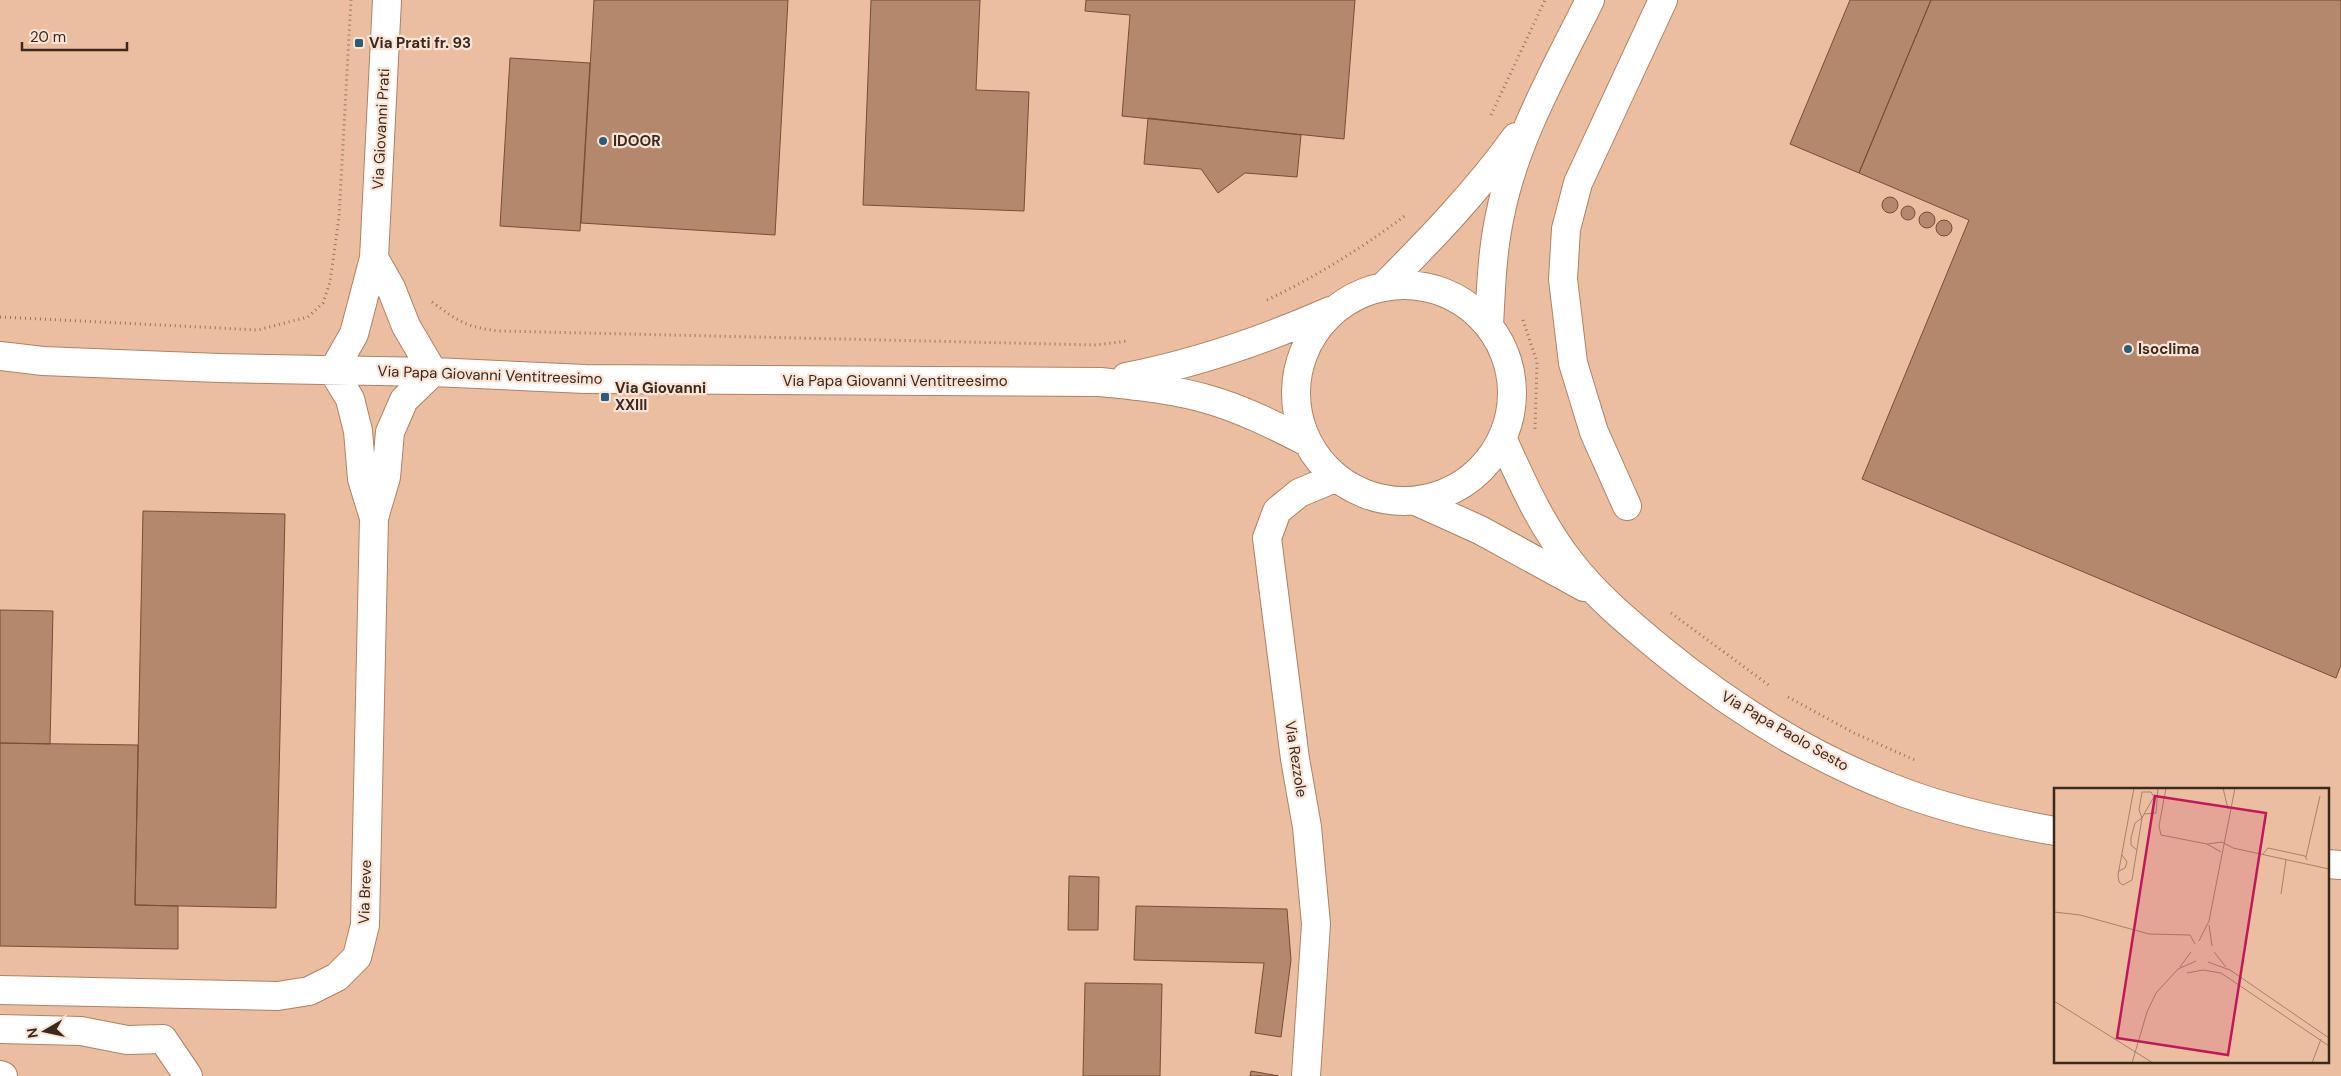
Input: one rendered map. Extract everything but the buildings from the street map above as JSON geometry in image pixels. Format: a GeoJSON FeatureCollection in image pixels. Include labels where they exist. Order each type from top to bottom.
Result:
{"type":"FeatureCollection","features":[{"type":"Feature","properties":{"kind":"street","name":"Via Giovanni Prati"},"geometry":{"type":"LineString","coordinates":[[333,371],[354,334],[374,258],[387,0]]}},
{"type":"Feature","properties":{"kind":"street"},"geometry":{"type":"LineString","coordinates":[[1489,326],[1491,269],[1500,214],[1516,160],[1538,108],[1590,0]]}},
{"type":"Feature","properties":{"kind":"street"},"geometry":{"type":"LineString","coordinates":[[1627,506],[1594,432],[1573,363],[1563,279],[1566,239],[1578,183],[1663,0]]}},
{"type":"Feature","properties":{"kind":"street"},"geometry":{"type":"LineString","coordinates":[[1384,286],[1466,201],[1503,156],[1538,108]]}},
{"type":"Feature","properties":{"kind":"street"},"geometry":{"type":"LineString","coordinates":[[374,258],[391,288],[406,326],[433,372],[404,400],[390,432],[386,477],[374,518]]}},
{"type":"Feature","properties":{"kind":"street"},"geometry":{"type":"LineString","coordinates":[[1413,285],[1442,291],[1468,305],[1489,326],[1505,351],[1512,380],[1512,411],[1503,440],[1488,463],[1468,482],[1444,495],[1418,502],[1388,501],[1360,493],[1335,478],[1319,462],[1307,442],[1298,414],[1296,384],[1302,356],[1316,330],[1336,308],[1358,294],[1384,286],[1413,285]]}},
{"type":"Feature","properties":{"kind":"street","name":"Via Papa Giovanni Ventitreesimo"},"geometry":{"type":"LineString","coordinates":[[1100,382],[1149,373],[1235,349],[1336,308]]}},
{"type":"Feature","properties":{"kind":"street","name":"Via Papa Giovanni Ventitreesimo"},"geometry":{"type":"LineString","coordinates":[[0,356],[43,361],[585,378],[1100,382],[1154,387],[1208,399],[1258,417],[1307,442]]}},
{"type":"Feature","properties":{"kind":"street"},"geometry":{"type":"LineString","coordinates":[[0,372],[43,361]]}},
{"type":"Feature","properties":{"kind":"street"},"geometry":{"type":"LineString","coordinates":[[333,371],[350,399],[358,431],[362,479],[374,518]]}},
{"type":"Feature","properties":{"kind":"street","name":"Via Papa Paolo Sesto"},"geometry":{"type":"LineString","coordinates":[[1503,440],[1522,482],[1544,523],[1569,562],[1600,596],[1672,658],[1721,695],[1765,723],[1836,762],[1906,793],[1955,809],[2005,822],[2054,831]]}},
{"type":"Feature","properties":{"kind":"street","name":"Via Rezzole"},"geometry":{"type":"LineString","coordinates":[[1306,1076],[1316,924],[1307,827],[1293,749],[1267,538],[1278,511],[1299,493],[1335,478]]}},
{"type":"Feature","properties":{"kind":"street","name":"Via Papa Paolo Sesto"},"geometry":{"type":"LineString","coordinates":[[1418,502],[1480,530],[1600,596]]}},
{"type":"Feature","properties":{"kind":"street","name":"Via Breve"},"geometry":{"type":"LineString","coordinates":[[0,990],[278,996],[309,991],[337,977],[357,958],[365,925],[374,518]]}},
{"type":"Feature","properties":{"kind":"street"},"geometry":{"type":"LineString","coordinates":[[2328,864],[2341,865]]}},
{"type":"Feature","properties":{"kind":"street"},"geometry":{"type":"LineString","coordinates":[[0,1029],[81,1031],[127,1040],[163,1039],[188,1076]]}},
{"type":"Feature","properties":{"kind":"path"},"geometry":{"type":"LineString","coordinates":[[0,317],[258,330],[308,318],[323,303],[330,282],[338,226],[351,0]]}},
{"type":"Feature","properties":{"kind":"path"},"geometry":{"type":"LineString","coordinates":[[1487,119],[1493,112],[1545,0]]}},
{"type":"Feature","properties":{"kind":"path"},"geometry":{"type":"LineString","coordinates":[[1261,302],[1294,287],[1363,247],[1407,214]]}},
{"type":"Feature","properties":{"kind":"path"},"geometry":{"type":"LineString","coordinates":[[430,301],[451,316],[475,329],[500,331],[1096,345],[1131,341]]}},
{"type":"Feature","properties":{"kind":"path"},"geometry":{"type":"LineString","coordinates":[[1520,311],[1537,362],[1535,433]]}},
{"type":"Feature","properties":{"kind":"path"},"geometry":{"type":"LineString","coordinates":[[1664,607],[1771,687]]}},
{"type":"Feature","properties":{"kind":"path"},"geometry":{"type":"LineString","coordinates":[[1787,697],[1854,733],[1926,764]]}},
{"type":"Feature","properties":{"kind":"place","name":"Via Prati fr. 93"},"geometry":{"type":"Point","coordinates":[359,43]}},
{"type":"Feature","properties":{"kind":"place","name":"IDOOR"},"geometry":{"type":"Point","coordinates":[603,141]}},
{"type":"Feature","properties":{"kind":"place","name":"Isoclima"},"geometry":{"type":"Point","coordinates":[2128,349]}},
{"type":"Feature","properties":{"kind":"place","name":"Via Giovanni XXIII"},"geometry":{"type":"Point","coordinates":[605,397]}}]}
